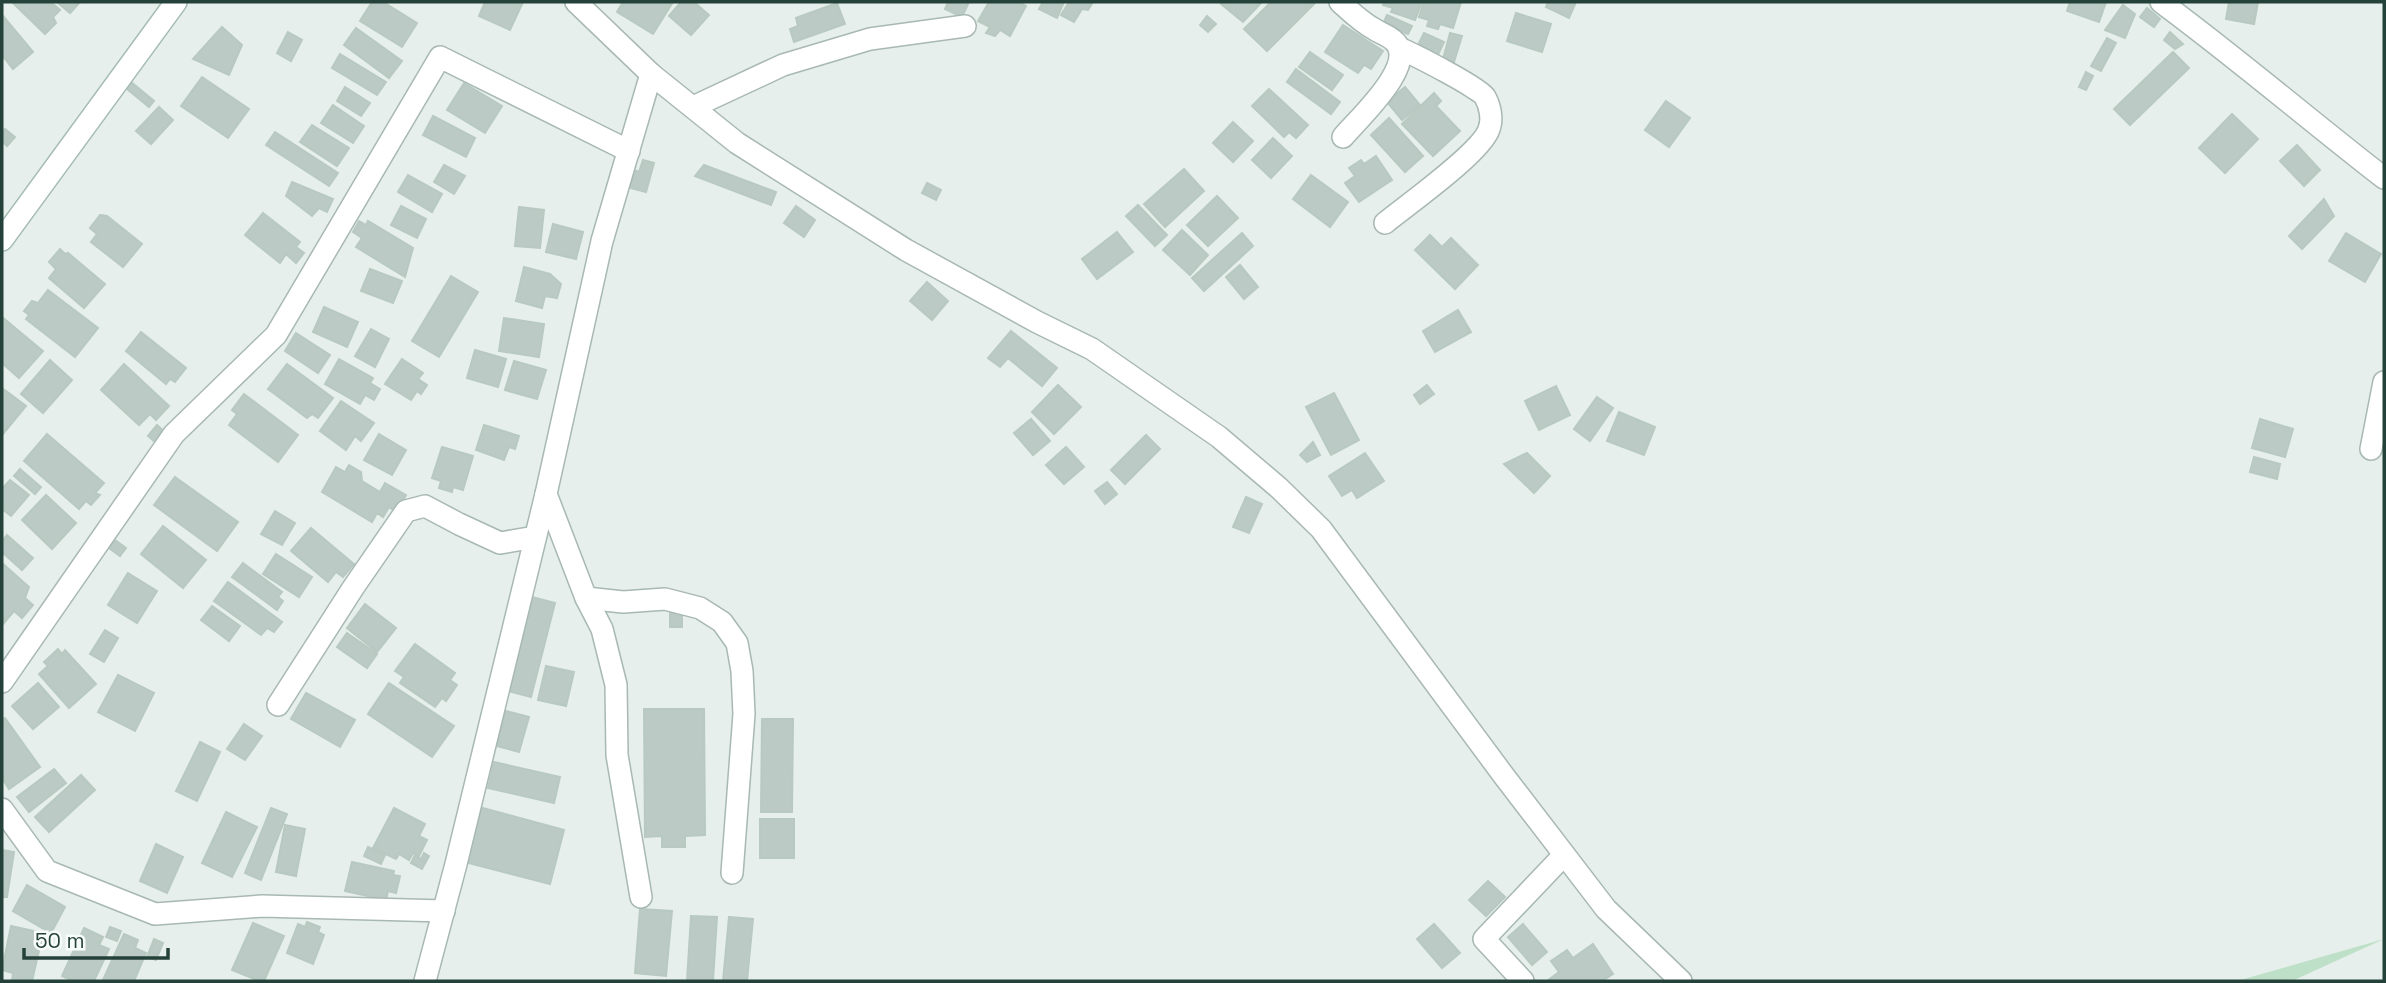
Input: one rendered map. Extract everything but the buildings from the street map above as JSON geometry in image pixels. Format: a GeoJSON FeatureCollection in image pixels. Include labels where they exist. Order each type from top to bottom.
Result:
{"type":"FeatureCollection","features":[{"type":"Feature","properties":{"kind":"street"},"geometry":{"type":"LineString","coordinates":[[2,240],[176,2]]}},
{"type":"Feature","properties":{"kind":"street"},"geometry":{"type":"LineString","coordinates":[[576,2],[651,74],[737,143],[906,250],[1092,349],[1219,437],[1269,479],[1321,529],[1606,909],[1681,981]]}},
{"type":"Feature","properties":{"kind":"street"},"geometry":{"type":"LineString","coordinates":[[1340,2],[1357,18],[1394,40],[1401,49],[1484,95],[1491,111],[1489,129],[1472,152],[1385,223]]}},
{"type":"Feature","properties":{"kind":"street"},"geometry":{"type":"LineString","coordinates":[[2161,2],[2233,55],[2307,118],[2384,178]]}},
{"type":"Feature","properties":{"kind":"street"},"geometry":{"type":"LineString","coordinates":[[693,107],[782,65],[870,38],[965,26]]}},
{"type":"Feature","properties":{"kind":"street"},"geometry":{"type":"LineString","coordinates":[[1343,137],[1387,88],[1401,57],[1401,49]]}},
{"type":"Feature","properties":{"kind":"street"},"geometry":{"type":"LineString","coordinates":[[2,682],[174,433],[276,335],[440,57],[629,150]]}},
{"type":"Feature","properties":{"kind":"street"},"geometry":{"type":"LineString","coordinates":[[425,981],[546,494],[602,241],[651,74]]}},
{"type":"Feature","properties":{"kind":"street"},"geometry":{"type":"LineString","coordinates":[[2371,449],[2384,382]]}},
{"type":"Feature","properties":{"kind":"street"},"geometry":{"type":"LineString","coordinates":[[546,494],[586,598],[602,629],[616,685],[618,755],[641,897]]}},
{"type":"Feature","properties":{"kind":"street"},"geometry":{"type":"LineString","coordinates":[[278,705],[406,511],[425,506],[500,543],[535,537]]}},
{"type":"Feature","properties":{"kind":"street"},"geometry":{"type":"LineString","coordinates":[[586,598],[623,602],[665,599],[700,608],[722,622],[737,643],[742,671],[744,714],[732,873]]}},
{"type":"Feature","properties":{"kind":"street"},"geometry":{"type":"LineString","coordinates":[[2,809],[47,871],[155,914],[262,906],[444,911]]}},
{"type":"Feature","properties":{"kind":"street"},"geometry":{"type":"LineString","coordinates":[[1523,981],[1484,939],[1564,855]]}},
{"type":"Feature","properties":{"kind":"green space"},"geometry":{"type":"Polygon","coordinates":[[[2384,939],[2292,981],[2237,981],[2384,939]]]}}]}
